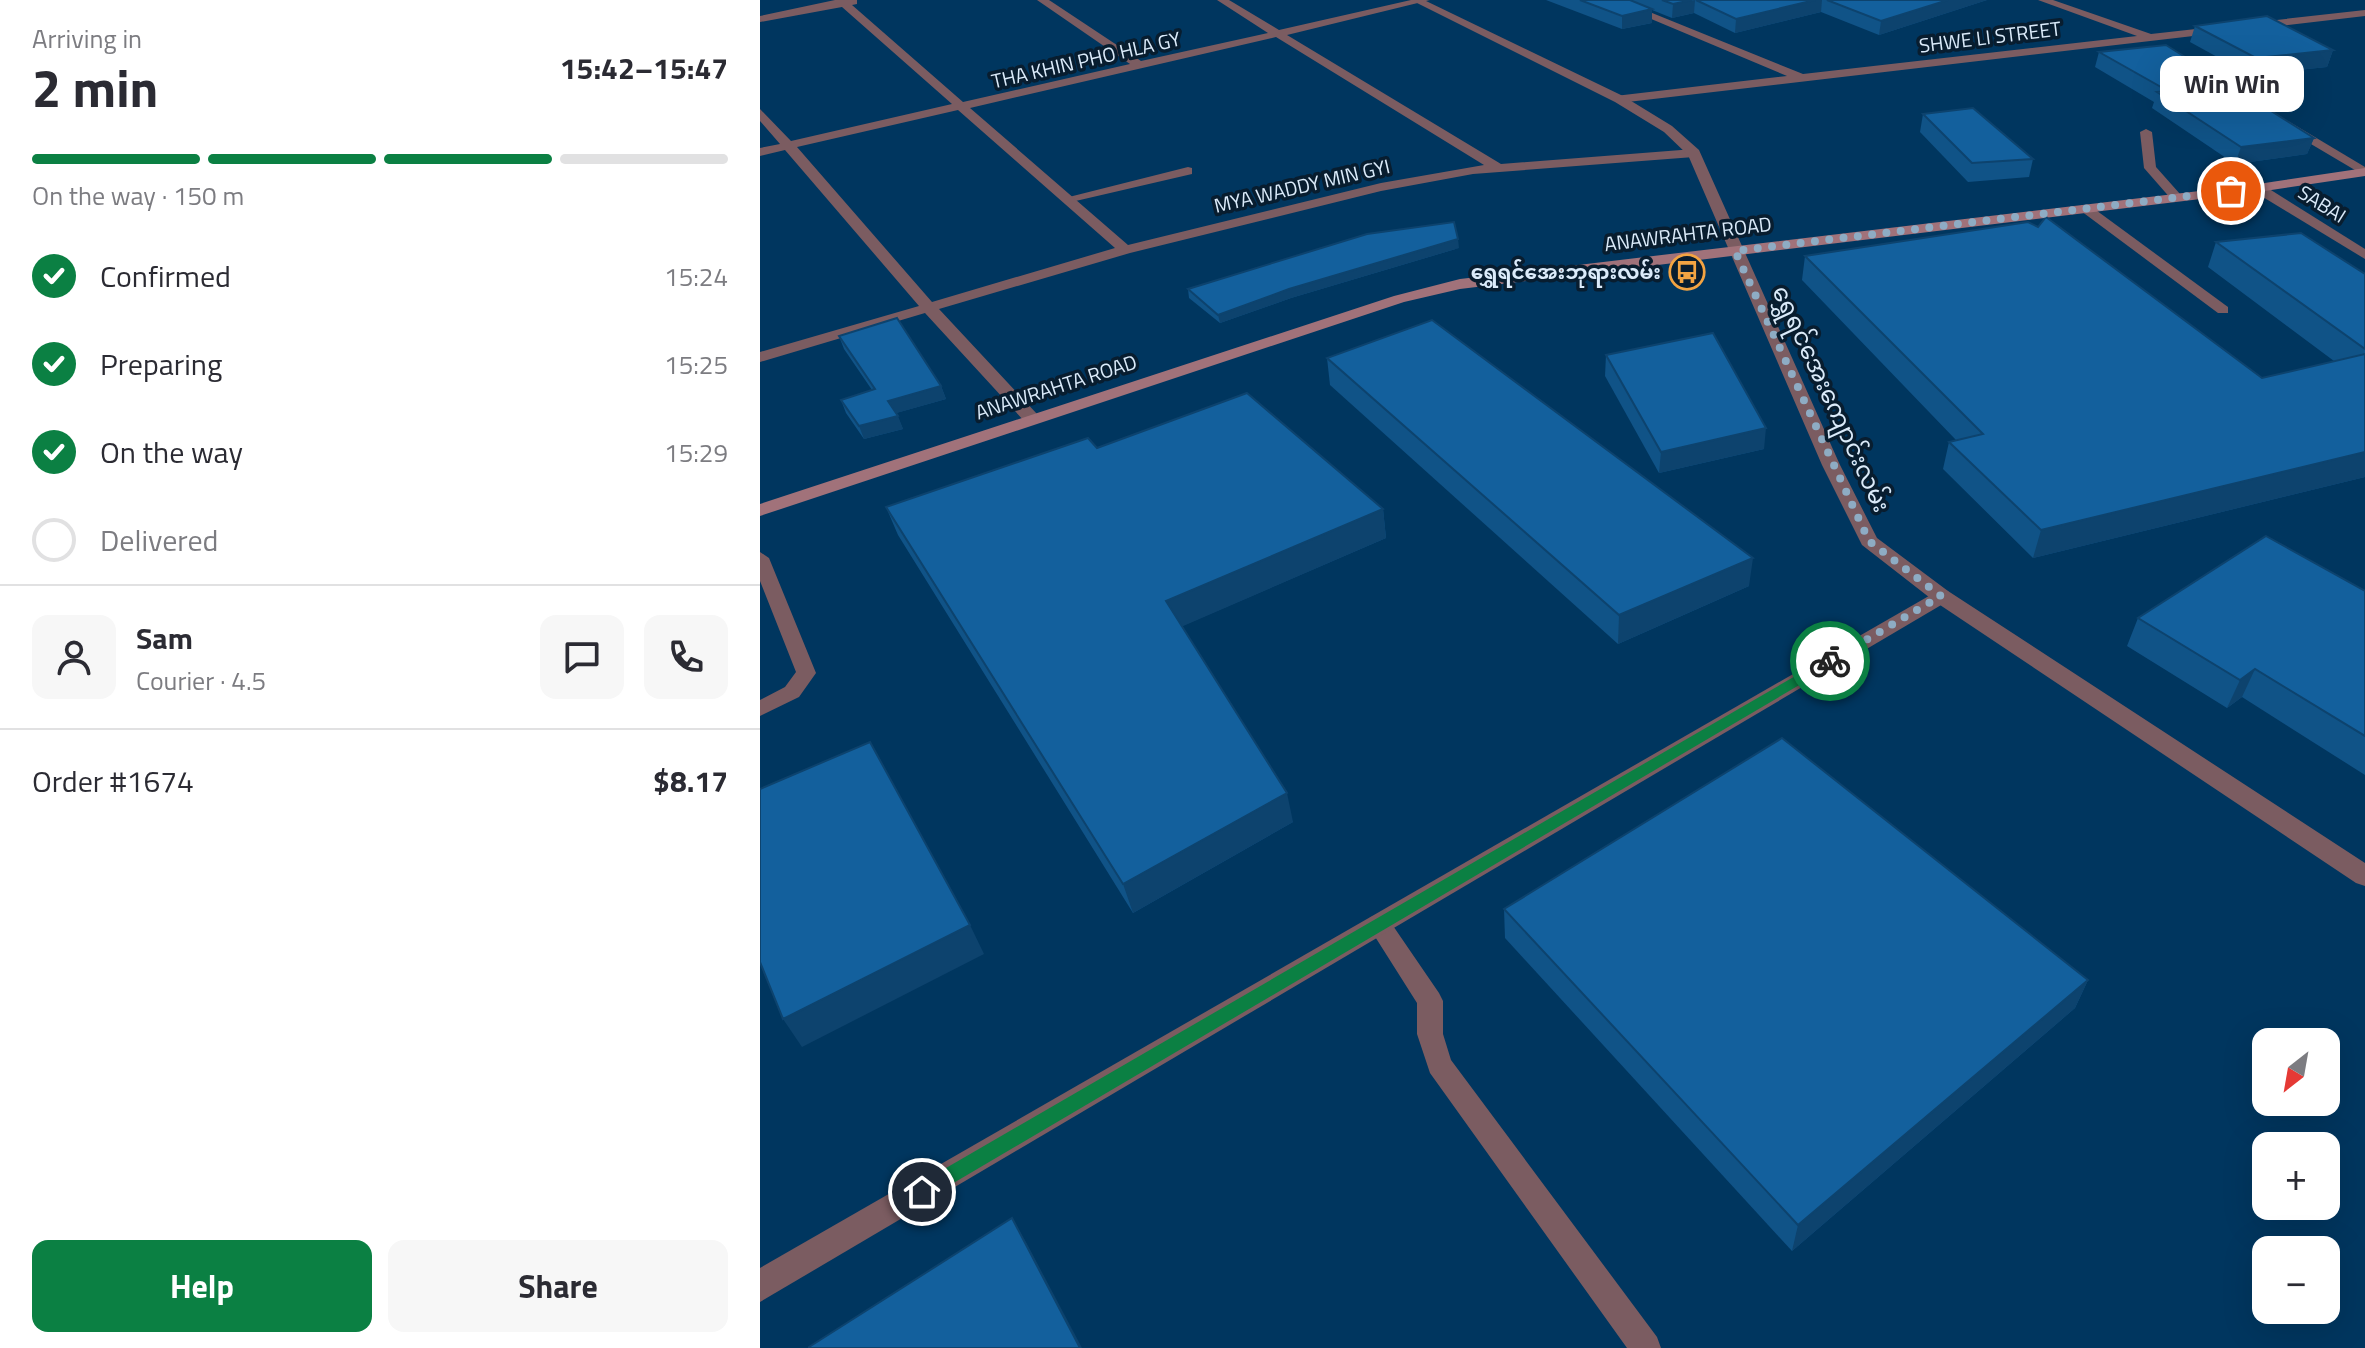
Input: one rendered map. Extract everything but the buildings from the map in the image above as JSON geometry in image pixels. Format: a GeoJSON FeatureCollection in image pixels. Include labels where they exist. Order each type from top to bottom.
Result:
{"type":"FeatureCollection","features":[{"type":"Feature","properties":{"kind":"main road","name":"ANAWRAHTA ROAD"},"geometry":{"type":"LineString","coordinates":[[760,510],[1031,418],[1399,299],[1444,288],[1508,276],[2258,188],[2364,172]]}},
{"type":"Feature","properties":{"kind":"street"},"geometry":{"type":"LineString","coordinates":[[760,19],[862,0]]}},
{"type":"Feature","properties":{"kind":"street"},"geometry":{"type":"LineString","coordinates":[[1042,0],[1140,66]]}},
{"type":"Feature","properties":{"kind":"street"},"geometry":{"type":"LineString","coordinates":[[1222,0],[1498,168]]}},
{"type":"Feature","properties":{"kind":"street","name":"THA KHIN PHO HLA GY"},"geometry":{"type":"LineString","coordinates":[[760,152],[1420,0]]}},
{"type":"Feature","properties":{"kind":"street","name":"ရွှေရင်အေးကျောင်းလမ်း"},"geometry":{"type":"LineString","coordinates":[[1420,0],[1619,99],[1668,129],[1694,153],[1735,251],[1869,541],[1941,596],[2365,876]]}},
{"type":"Feature","properties":{"kind":"street"},"geometry":{"type":"LineString","coordinates":[[1611,0],[1803,78]]}},
{"type":"Feature","properties":{"kind":"street"},"geometry":{"type":"LineString","coordinates":[[2043,0],[2148,36],[2169,49]]}},
{"type":"Feature","properties":{"kind":"street"},"geometry":{"type":"LineString","coordinates":[[842,2],[1125,250]]}},
{"type":"Feature","properties":{"kind":"street","name":"SHWE LI STREET"},"geometry":{"type":"LineString","coordinates":[[1619,99],[2365,13]]}},
{"type":"Feature","properties":{"kind":"street"},"geometry":{"type":"LineString","coordinates":[[760,113],[929,308],[1031,418]]}},
{"type":"Feature","properties":{"kind":"street"},"geometry":{"type":"LineString","coordinates":[[2273,115],[2364,172]]}},
{"type":"Feature","properties":{"kind":"street","name":"MYA WADDY MIN GYI"},"geometry":{"type":"LineString","coordinates":[[760,357],[1125,250],[1381,187],[1498,168],[1694,153]]}},
{"type":"Feature","properties":{"kind":"street","name":"SABAI"},"geometry":{"type":"LineString","coordinates":[[2258,188],[2365,255]]}},
{"type":"Feature","properties":{"kind":"street"},"geometry":{"type":"LineString","coordinates":[[760,1286],[1941,596]]}},
{"type":"Feature","properties":{"kind":"lane"},"geometry":{"type":"LineString","coordinates":[[2146,132],[2150,168],[2176,197]]}},
{"type":"Feature","properties":{"kind":"lane"},"geometry":{"type":"LineString","coordinates":[[1067,199],[1188,171]]}},
{"type":"Feature","properties":{"kind":"lane"},"geometry":{"type":"LineString","coordinates":[[2085,208],[2223,310]]}},
{"type":"Feature","properties":{"kind":"lane"},"geometry":{"type":"LineString","coordinates":[[760,558],[806,673],[792,692],[760,709]]}},
{"type":"Feature","properties":{"kind":"lane"},"geometry":{"type":"LineString","coordinates":[[1379,924],[1430,1001],[1430,1034],[1439,1065],[1646,1348]]}},
{"type":"Feature","properties":{"kind":"way so far"},"geometry":{"type":"LineString","coordinates":[[1830,661],[1941,596],[1869,541],[1831,465],[1735,251],[2231,191]]}},
{"type":"Feature","properties":{"kind":"place","name":"Win Win"},"geometry":{"type":"Point","coordinates":[2231,191]}},
{"type":"Feature","properties":{"kind":"place","name":"ရွှေရင်အေးဘုရားလမ်း"},"geometry":{"type":"Point","coordinates":[1687,272]}},
{"type":"Feature","properties":{"kind":"route"},"geometry":{"type":"LineString","coordinates":[[922,1192],[1830,661]]}}]}
